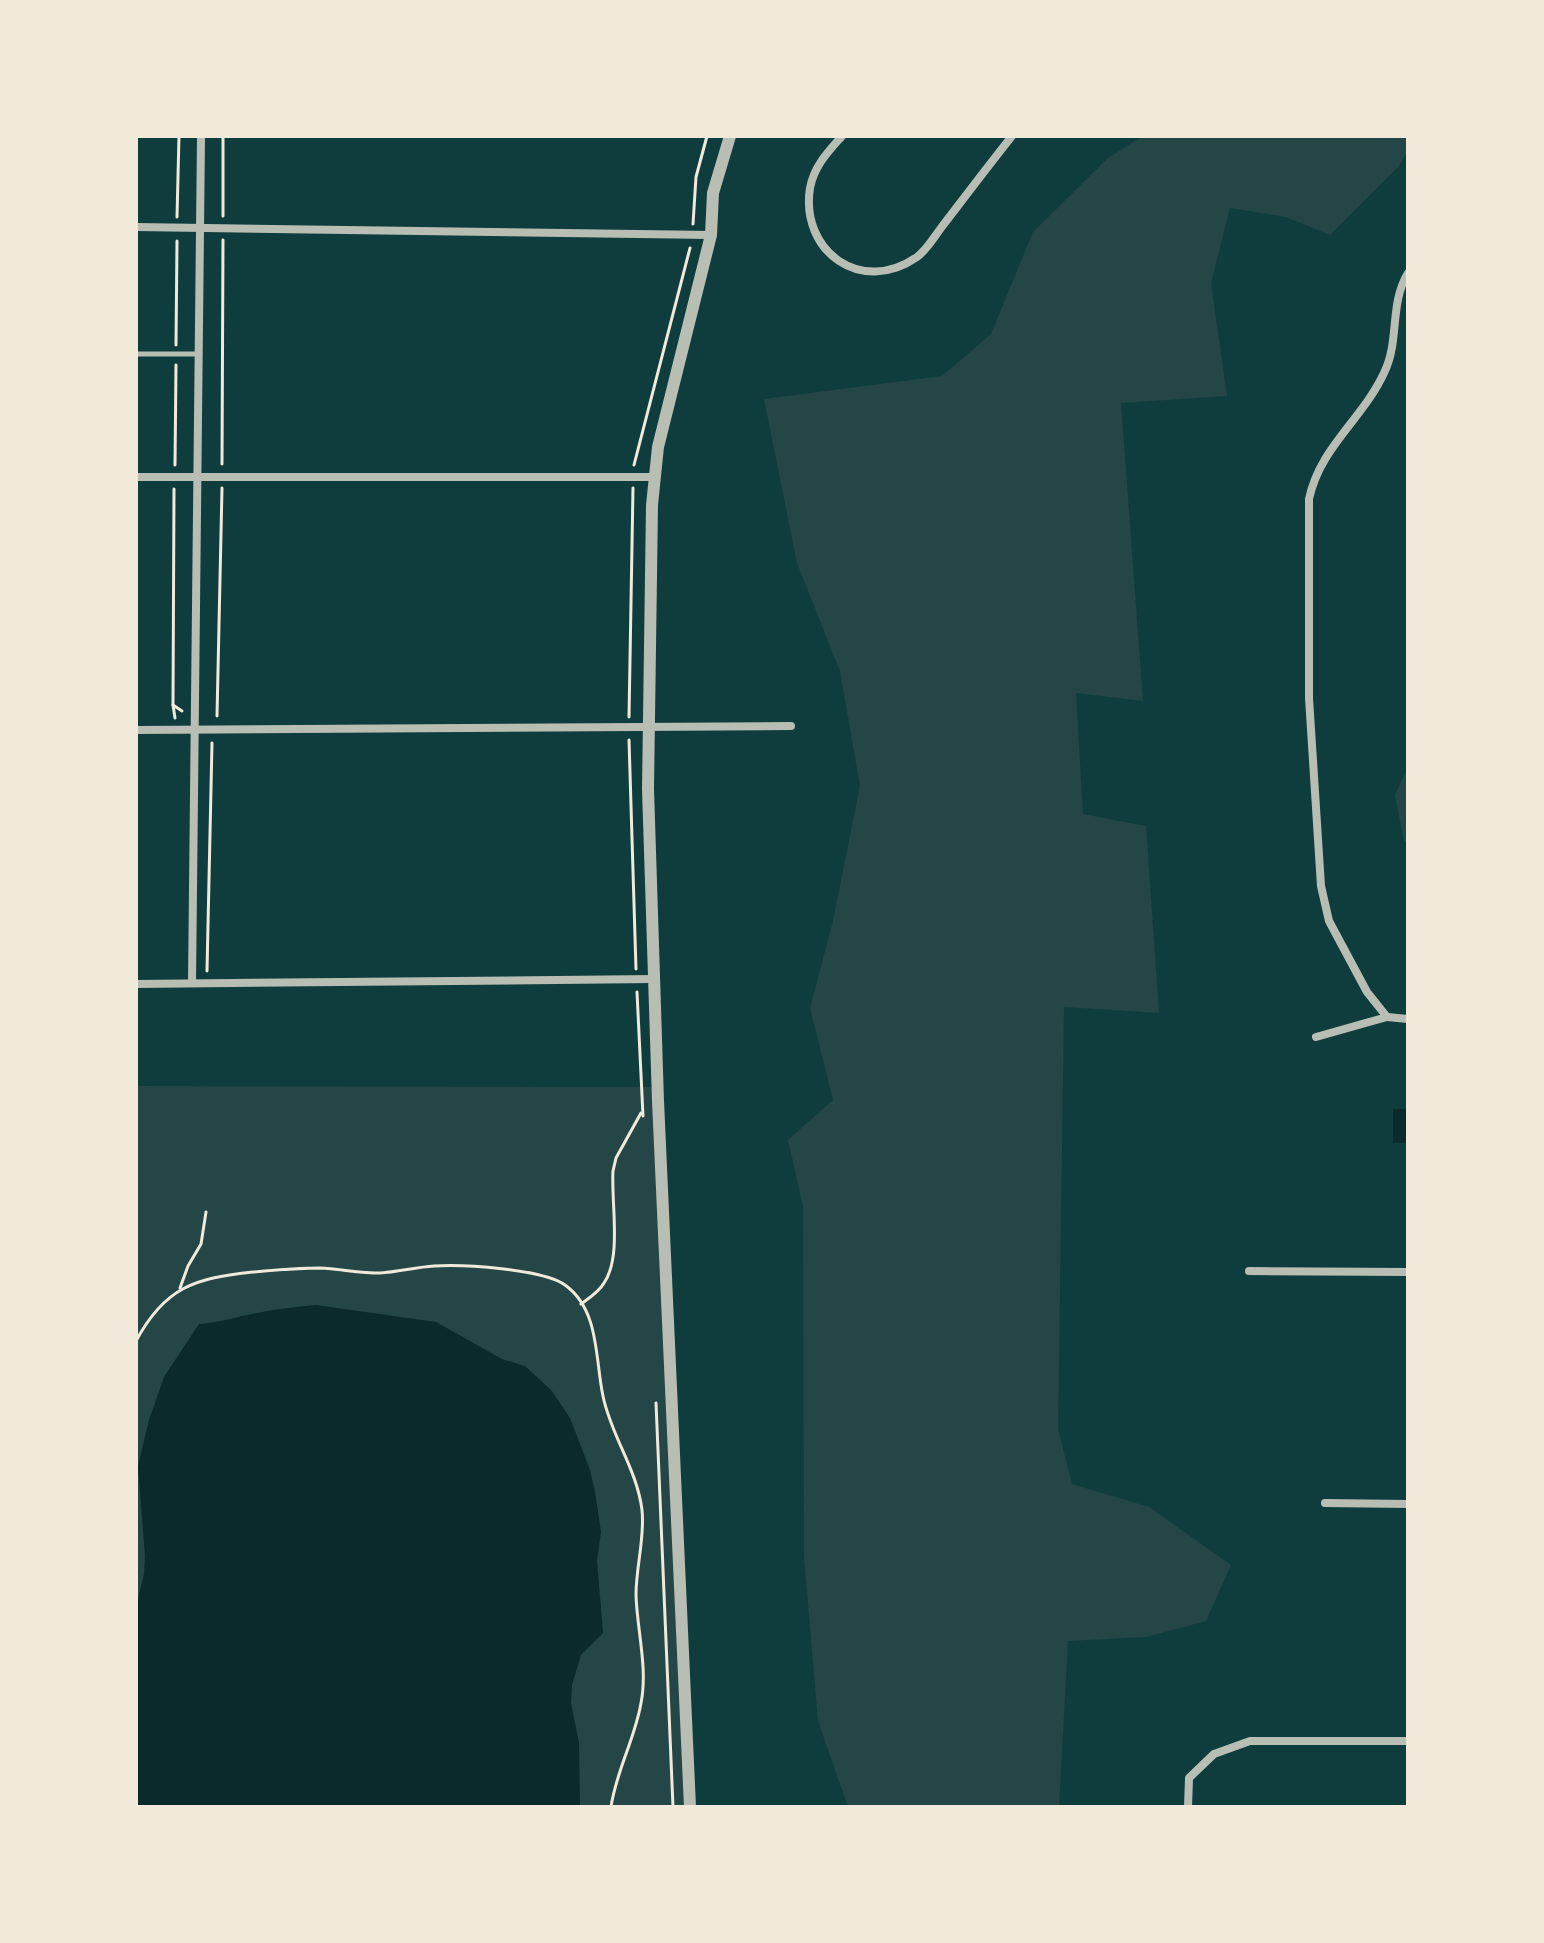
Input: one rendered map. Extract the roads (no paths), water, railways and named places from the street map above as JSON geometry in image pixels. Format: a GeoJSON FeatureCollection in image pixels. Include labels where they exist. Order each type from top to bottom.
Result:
{"type":"FeatureCollection","features":[{"type":"Feature","properties":{"kind":"street"},"geometry":{"type":"LineString","coordinates":[[192,983],[201,136]]}},
{"type":"Feature","properties":{"kind":"street"},"geometry":{"type":"LineString","coordinates":[[690,1807],[655,979],[648,728],[654,477],[658,447],[711,235],[713,193],[730,136]]}},
{"type":"Feature","properties":{"kind":"street"},"geometry":{"type":"LineString","coordinates":[[842,136],[818,164],[810,189],[812,222],[829,254],[854,270],[885,273],[919,256],[1012,136]]}},
{"type":"Feature","properties":{"kind":"street"},"geometry":{"type":"LineString","coordinates":[[136,227],[711,235]]}},
{"type":"Feature","properties":{"kind":"street"},"geometry":{"type":"LineString","coordinates":[[1387,1017],[1367,992],[1329,921],[1321,886],[1309,698],[1309,499],[1314,477],[1325,458],[1385,373],[1391,355],[1399,286],[1408,273]]}},
{"type":"Feature","properties":{"kind":"street"},"geometry":{"type":"LineString","coordinates":[[136,477],[654,477]]}},
{"type":"Feature","properties":{"kind":"street"},"geometry":{"type":"LineString","coordinates":[[136,730],[791,726]]}},
{"type":"Feature","properties":{"kind":"street"},"geometry":{"type":"LineString","coordinates":[[136,984],[655,979]]}},
{"type":"Feature","properties":{"kind":"street"},"geometry":{"type":"LineString","coordinates":[[1316,1037],[1387,1017],[1408,1019]]}},
{"type":"Feature","properties":{"kind":"street"},"geometry":{"type":"LineString","coordinates":[[1249,1271],[1408,1272]]}},
{"type":"Feature","properties":{"kind":"street"},"geometry":{"type":"LineString","coordinates":[[1325,1503],[1408,1504]]}},
{"type":"Feature","properties":{"kind":"street"},"geometry":{"type":"LineString","coordinates":[[1188,1807],[1189,1778],[1214,1754],[1250,1741],[1408,1741]]}},
{"type":"Feature","properties":{"kind":"lane"},"geometry":{"type":"LineString","coordinates":[[136,354],[199,354]]}}]}
